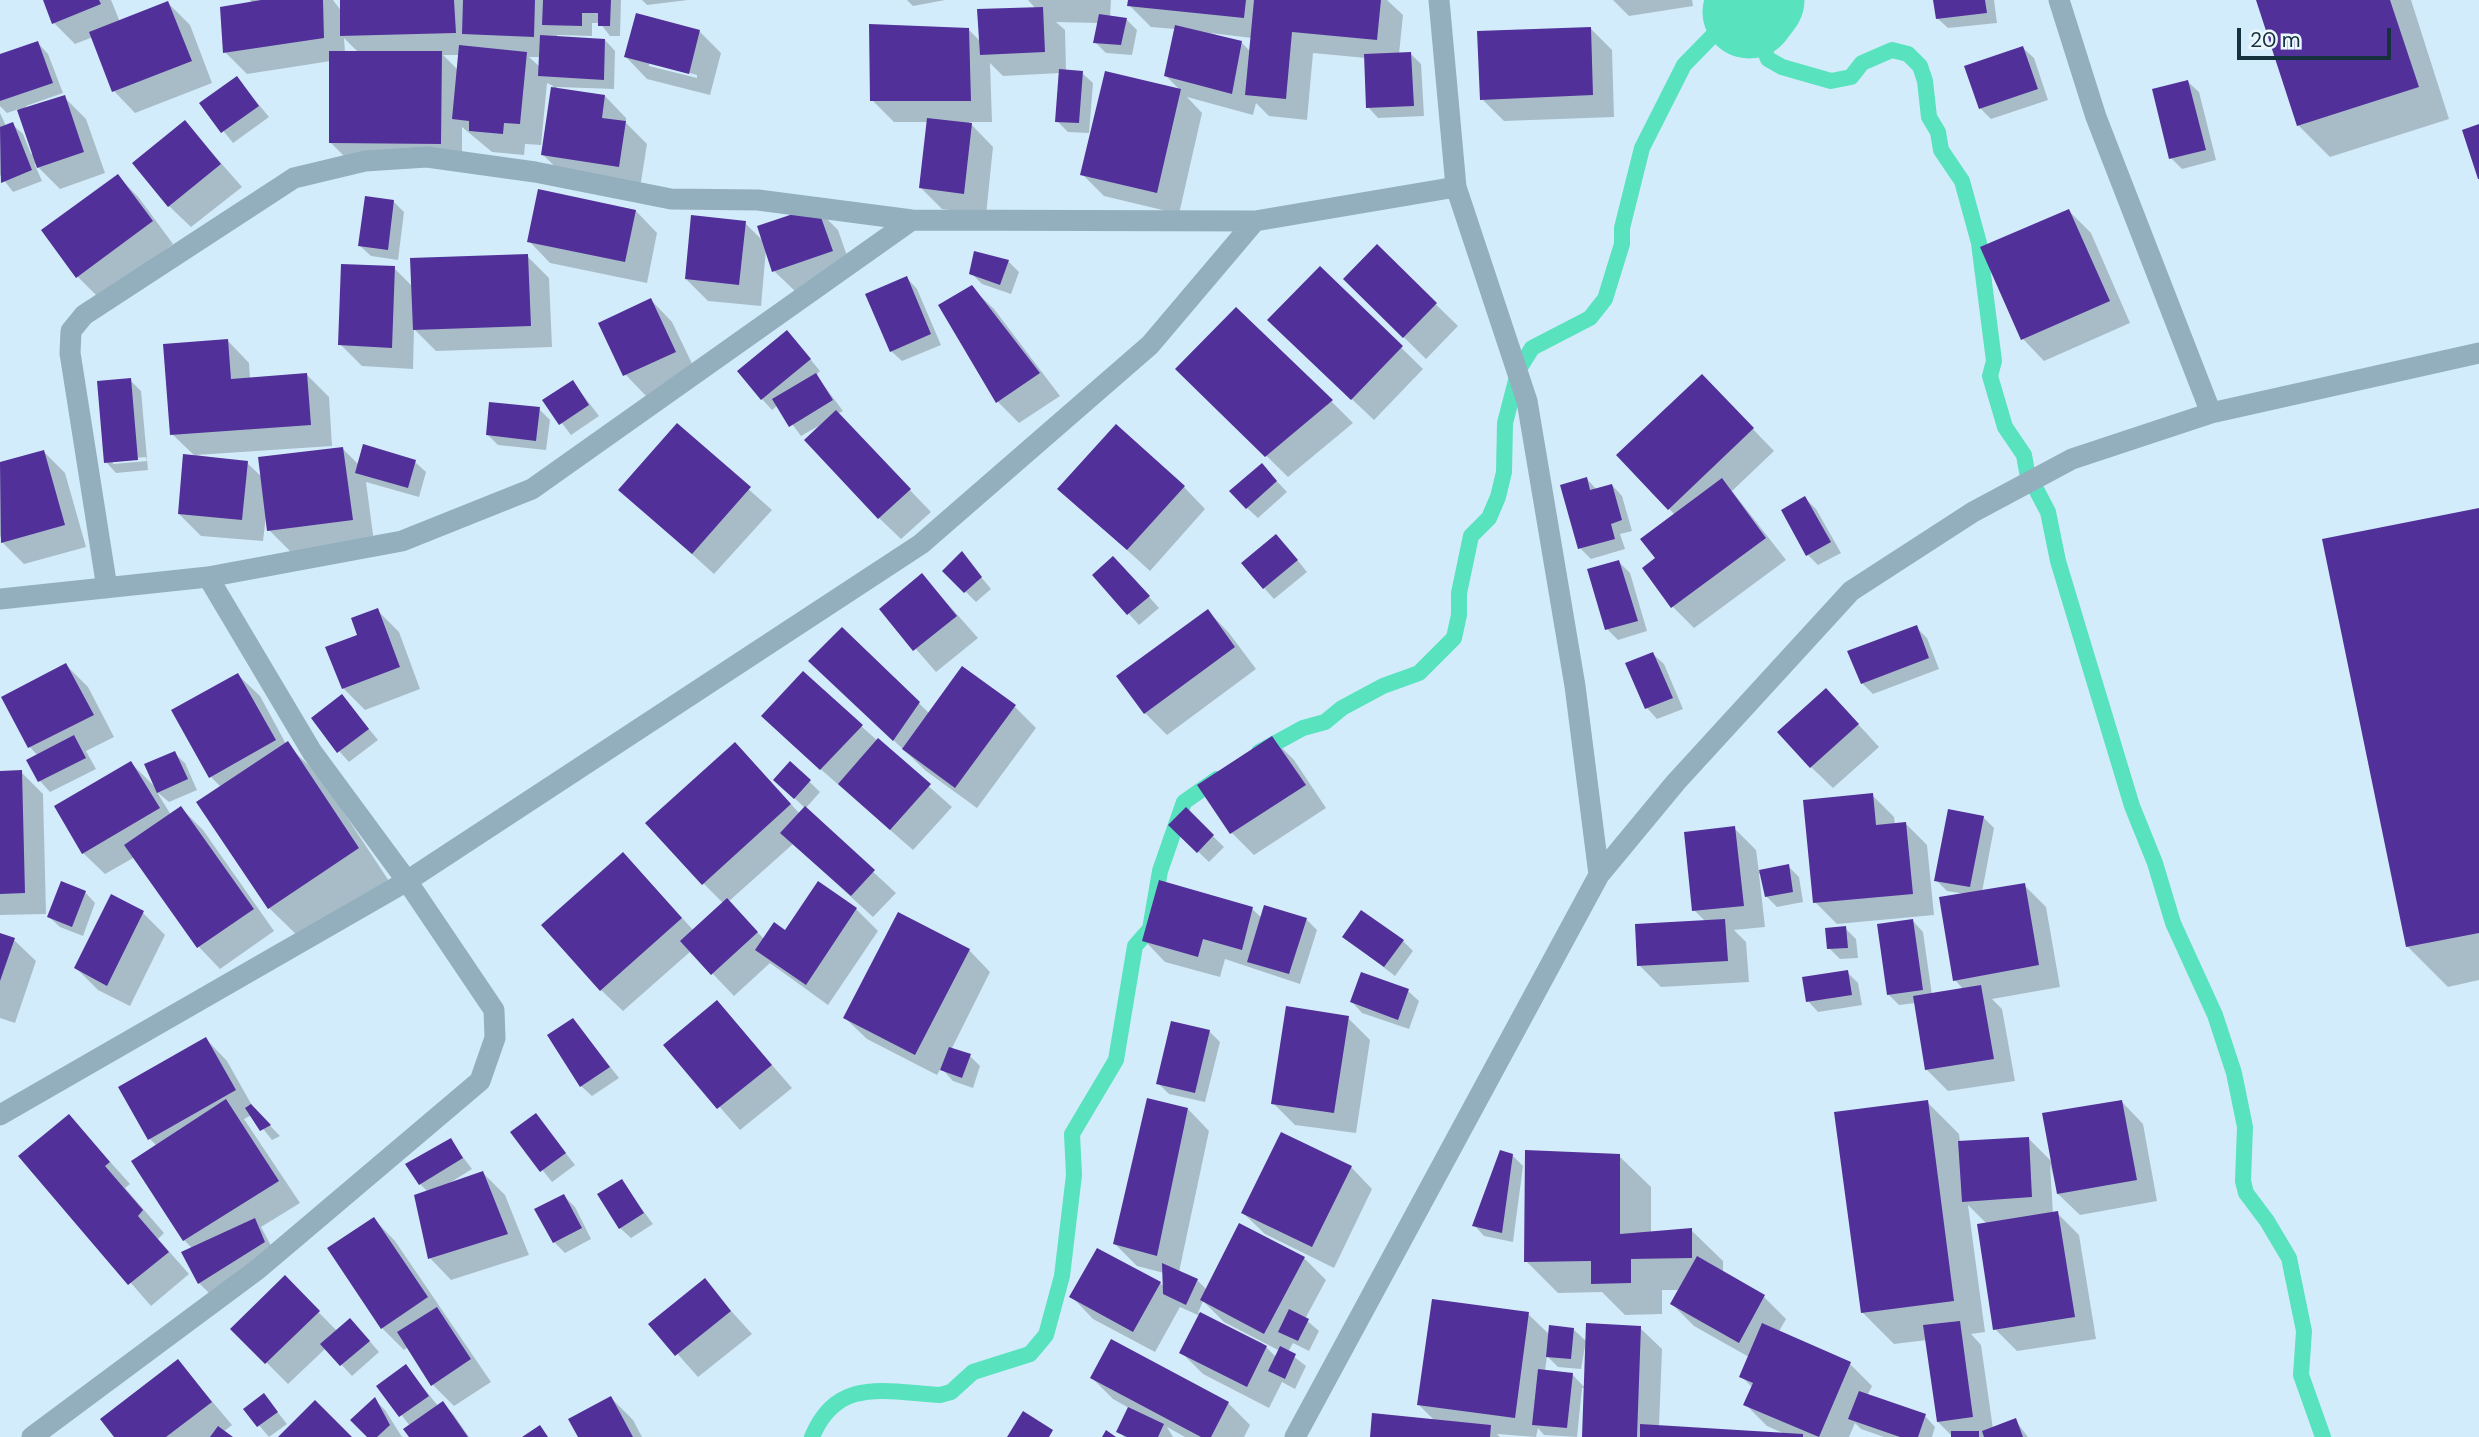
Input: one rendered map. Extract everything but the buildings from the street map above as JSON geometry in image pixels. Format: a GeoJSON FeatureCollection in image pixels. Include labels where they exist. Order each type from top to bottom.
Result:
{"type":"FeatureCollection","features":[{"type":"Feature","properties":{"kind":"street"},"geometry":{"type":"LineString","coordinates":[[1438,0],[1456,187],[1527,401],[1575,686],[1599,875]]}},
{"type":"Feature","properties":{"kind":"street"},"geometry":{"type":"LineString","coordinates":[[2059,0],[2096,117],[2211,413]]}},
{"type":"Feature","properties":{"kind":"street"},"geometry":{"type":"LineString","coordinates":[[107,588],[70,353],[71,331],[84,315],[294,178],[365,161],[427,156],[535,172],[671,199],[758,200],[912,220],[1255,221],[1456,187]]}},
{"type":"Feature","properties":{"kind":"street"},"geometry":{"type":"LineString","coordinates":[[0,600],[208,577],[402,541],[532,489],[912,220]]}},
{"type":"Feature","properties":{"kind":"street"},"geometry":{"type":"LineString","coordinates":[[0,1115],[407,881],[921,544],[1150,345],[1255,221]]}},
{"type":"Feature","properties":{"kind":"street"},"geometry":{"type":"LineString","coordinates":[[1295,1437],[1599,875],[1676,782],[1852,592],[1973,512],[2072,459],[2211,413],[2479,353]]}},
{"type":"Feature","properties":{"kind":"street"},"geometry":{"type":"LineString","coordinates":[[32,1437],[258,1269],[480,1081],[495,1038],[494,1010],[407,881],[312,751],[208,577]]}},
{"type":"Feature","properties":{"kind":"waterway"},"geometry":{"type":"LineString","coordinates":[[1749,12],[1758,0]]}},
{"type":"Feature","properties":{"kind":"waterway"},"geometry":{"type":"LineString","coordinates":[[1259,752],[1303,728],[1325,722],[1342,708],[1383,686],[1419,673],[1454,638],[1459,615],[1459,593],[1471,536],[1489,518],[1498,497],[1504,472],[1505,423],[1519,369],[1532,348],[1590,318],[1605,299],[1622,244],[1622,228],[1642,148],[1684,65],[1726,22],[1749,12],[1768,59],[1782,67],[1831,81],[1851,77],[1862,63],[1892,50],[1908,54],[1920,66],[1925,81],[1929,117],[1938,132],[1941,150],[1962,181],[1979,243],[1994,361],[1990,376],[2005,427],[2024,455],[2027,472],[2048,512],[2058,561],[2132,806],[2155,863],[2173,923],[2215,1015],[2234,1073],[2245,1127],[2243,1181],[2246,1193],[2289,1258],[2304,1331],[2301,1375],[2323,1437]]}},
{"type":"Feature","properties":{"kind":"waterway"},"geometry":{"type":"LineString","coordinates":[[812,1437],[822,1418],[835,1404],[849,1396],[882,1391],[940,1395],[951,1392],[973,1372],[1030,1354],[1046,1335],[1062,1276],[1074,1175],[1072,1134],[1116,1060],[1135,946],[1150,929],[1160,871],[1184,802],[1217,779]]}}]}
